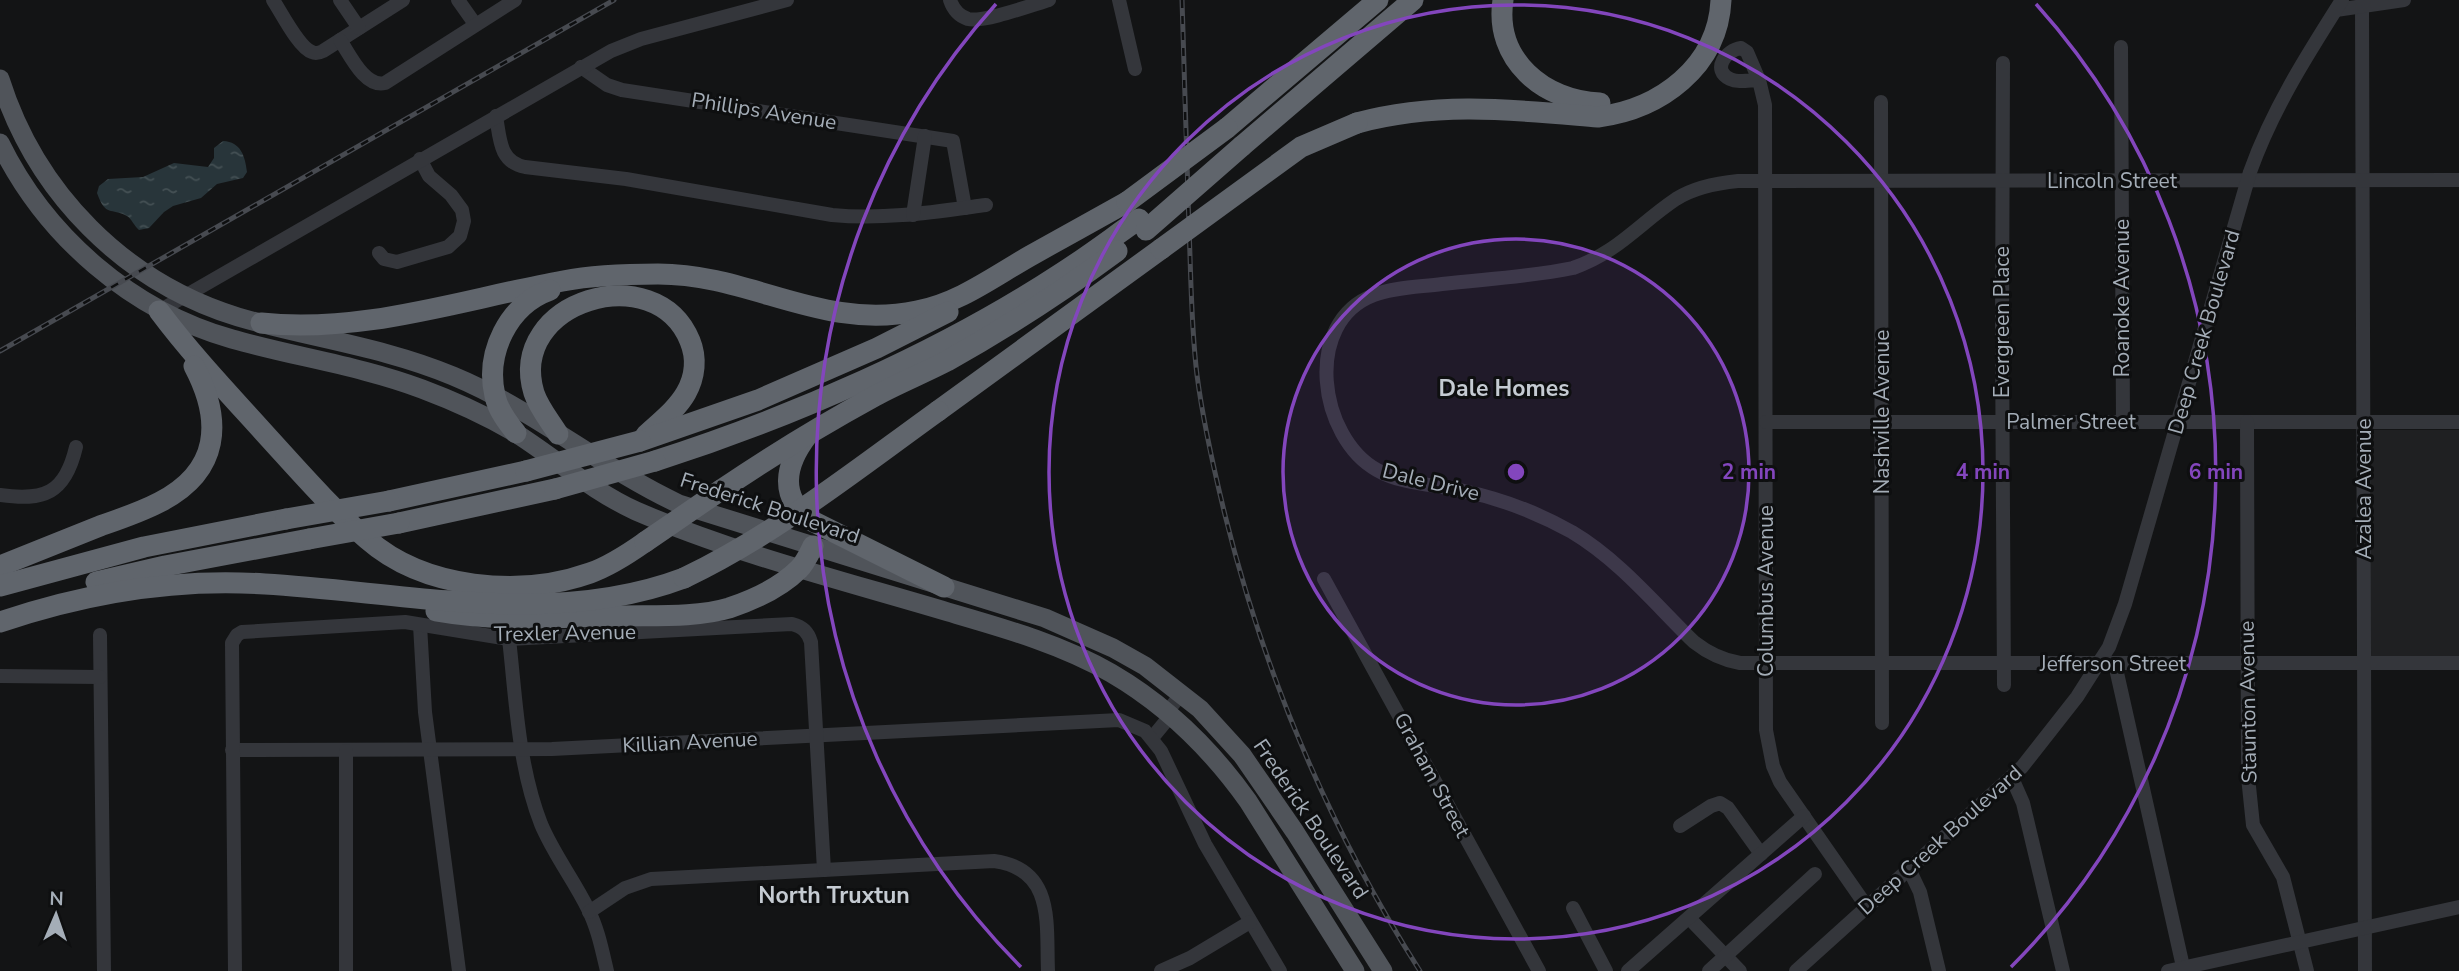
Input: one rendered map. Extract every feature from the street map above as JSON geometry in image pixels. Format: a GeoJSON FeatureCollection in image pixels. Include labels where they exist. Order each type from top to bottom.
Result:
{"type":"FeatureCollection","features":[{"type":"Feature","properties":{"kind":"highway"},"geometry":{"type":"LineString","coordinates":[[159,311],[182,342],[307,481],[368,540],[420,570],[452,580],[484,586],[548,584],[592,572],[627,554],[776,452],[877,395],[945,361],[1020,317],[1087,273],[1137,217],[1227,128],[1366,0]]}},
{"type":"Feature","properties":{"kind":"highway"},"geometry":{"type":"LineString","coordinates":[[1227,128],[1378,0]]}},
{"type":"Feature","properties":{"kind":"highway"},"geometry":{"type":"LineString","coordinates":[[0,609],[130,573],[399,523],[555,489],[654,461],[812,402],[935,345],[1060,274],[1137,217],[1242,146],[1413,0]]}},
{"type":"Feature","properties":{"kind":"highway"},"geometry":{"type":"LineString","coordinates":[[1503,0],[1506,37],[1515,57],[1528,75],[1541,87],[1556,94],[1588,103],[1636,97],[1666,81],[1694,50],[1716,7]]}},
{"type":"Feature","properties":{"kind":"highway"},"geometry":{"type":"LineString","coordinates":[[0,622],[74,600],[141,587],[220,583],[338,589],[487,603],[557,604],[636,593],[684,578],[725,558],[788,520],[1301,147],[1381,117],[1439,108],[1598,117],[1641,107],[1664,95],[1686,77],[1705,54],[1716,7]]}},
{"type":"Feature","properties":{"kind":"highway"},"geometry":{"type":"LineString","coordinates":[[261,323],[314,326],[363,322],[592,277],[629,274],[686,275],[744,285],[828,312],[859,316],[899,315],[961,297],[1137,217]]}},
{"type":"Feature","properties":{"kind":"highway"},"geometry":{"type":"LineString","coordinates":[[0,586],[144,547],[526,471],[640,441],[758,400],[877,348],[990,289],[1080,234],[1137,217]]}},
{"type":"Feature","properties":{"kind":"highway"},"geometry":{"type":"LineString","coordinates":[[516,433],[503,416],[494,394],[494,360],[500,339],[510,320],[534,298],[592,277]]}},
{"type":"Feature","properties":{"kind":"highway"},"geometry":{"type":"LineString","coordinates":[[558,434],[538,403],[534,391],[531,365],[539,338],[557,317],[568,309],[592,299],[617,295],[645,300],[668,312],[684,329],[693,348],[694,372],[684,396],[640,441]]}},
{"type":"Feature","properties":{"kind":"highway"},"geometry":{"type":"LineString","coordinates":[[0,566],[159,503],[194,476],[208,452],[213,426],[212,412],[205,386],[182,342]]}},
{"type":"Feature","properties":{"kind":"highway"},"geometry":{"type":"LineString","coordinates":[[811,431],[798,449],[789,470],[789,491],[798,508],[812,521],[944,587]]}},
{"type":"Feature","properties":{"kind":"highway"},"geometry":{"type":"LineString","coordinates":[[338,589],[392,603],[462,615],[554,619],[659,615],[726,609],[745,602],[775,587],[800,568],[813,547]]}},
{"type":"Feature","properties":{"kind":"main road","name":"Frederick Boulevard"},"geometry":{"type":"LineString","coordinates":[[0,79],[24,140],[41,169],[73,212],[114,251],[183,296],[217,310],[261,323],[406,358],[441,371],[494,394],[645,488],[678,504],[1045,618],[1076,630],[1145,667],[1182,693],[1216,726],[1262,781],[1382,971]]}},
{"type":"Feature","properties":{"kind":"main road","name":"Frederick Boulevard"},"geometry":{"type":"LineString","coordinates":[[1,150],[39,206],[78,250],[119,284],[159,311],[234,340],[390,378],[420,388],[478,412],[516,433],[609,497],[690,533],[986,623],[1070,653],[1128,683],[1167,712],[1212,755],[1248,801],[1355,971]]}},
{"type":"Feature","properties":{"kind":"street"},"geometry":{"type":"LineString","coordinates":[[273,0],[302,44],[309,52],[316,53],[403,0]]}},
{"type":"Feature","properties":{"kind":"street"},"geometry":{"type":"LineString","coordinates":[[340,0],[359,28]]}},
{"type":"Feature","properties":{"kind":"street"},"geometry":{"type":"LineString","coordinates":[[458,0],[475,24]]}},
{"type":"Feature","properties":{"kind":"street"},"geometry":{"type":"LineString","coordinates":[[340,40],[370,82],[378,85],[515,0]]}},
{"type":"Feature","properties":{"kind":"street"},"geometry":{"type":"LineString","coordinates":[[159,311],[420,159],[625,44],[787,0]]}},
{"type":"Feature","properties":{"kind":"street"},"geometry":{"type":"LineString","coordinates":[[950,0],[955,11],[961,16],[976,20],[1049,0]]}},
{"type":"Feature","properties":{"kind":"street"},"geometry":{"type":"LineString","coordinates":[[1119,0],[1135,69]]}},
{"type":"Feature","properties":{"kind":"street"},"geometry":{"type":"LineString","coordinates":[[2339,5],[2362,6],[2404,0]]}},
{"type":"Feature","properties":{"kind":"street","name":"Deep Creek Boulevard"},"geometry":{"type":"LineString","coordinates":[[1805,968],[1867,907],[2012,778],[2052,731],[2109,647],[2125,604],[2262,139],[2273,115],[2339,5]]}},
{"type":"Feature","properties":{"kind":"street","name":"Azalea Avenue"},"geometry":{"type":"LineString","coordinates":[[2362,6],[2365,971]]}},
{"type":"Feature","properties":{"kind":"street","name":"Roanoke Avenue"},"geometry":{"type":"LineString","coordinates":[[2122,47],[2123,422]]}},
{"type":"Feature","properties":{"kind":"street","name":"Evergreen Place"},"geometry":{"type":"LineString","coordinates":[[2003,63],[2004,685]]}},
{"type":"Feature","properties":{"kind":"street","name":"Phillips Avenue"},"geometry":{"type":"LineString","coordinates":[[581,67],[607,85],[622,90],[953,141],[965,208]]}},
{"type":"Feature","properties":{"kind":"street","name":"Columbus Avenue"},"geometry":{"type":"LineString","coordinates":[[1759,80],[1765,105],[1768,748],[1780,782],[1867,907]]}},
{"type":"Feature","properties":{"kind":"street","name":"Nashville Avenue"},"geometry":{"type":"LineString","coordinates":[[1881,102],[1882,723]]}},
{"type":"Feature","properties":{"kind":"street"},"geometry":{"type":"LineString","coordinates":[[496,116],[502,150],[517,166],[625,179],[832,215],[913,215],[986,205]]}},
{"type":"Feature","properties":{"kind":"street"},"geometry":{"type":"LineString","coordinates":[[913,215],[925,136]]}},
{"type":"Feature","properties":{"kind":"street"},"geometry":{"type":"LineString","coordinates":[[379,253],[384,259],[397,262],[448,247],[460,236],[464,221],[462,210],[452,195],[429,176],[420,159]]}},
{"type":"Feature","properties":{"kind":"street","name":"Lincoln Street"},"geometry":{"type":"LineString","coordinates":[[1766,181],[2459,180]]}},
{"type":"Feature","properties":{"kind":"street","name":"Dale Drive"},"geometry":{"type":"LineString","coordinates":[[1766,181],[1718,183],[1692,191],[1676,199],[1612,250],[1573,268],[1374,295],[1350,311],[1336,329],[1326,379],[1328,396],[1338,428],[1356,454],[1376,470],[1403,480],[1494,499],[1544,517],[1573,533],[1608,558],[1704,650],[1727,661],[1766,664]]}},
{"type":"Feature","properties":{"kind":"street","name":"Palmer Street"},"geometry":{"type":"LineString","coordinates":[[1766,422],[2459,422]]}},
{"type":"Feature","properties":{"kind":"street","name":"Staunton Avenue"},"geometry":{"type":"LineString","coordinates":[[2247,422],[2251,814],[2259,836],[2283,877],[2307,971]]}},
{"type":"Feature","properties":{"kind":"street"},"geometry":{"type":"LineString","coordinates":[[0,495],[34,497],[53,489],[69,470],[76,447]]}},
{"type":"Feature","properties":{"kind":"street","name":"Graham Street"},"geometry":{"type":"LineString","coordinates":[[1324,579],[1539,971]]}},
{"type":"Feature","properties":{"kind":"street","name":"Trexler Avenue"},"geometry":{"type":"LineString","coordinates":[[232,750],[232,646],[237,635],[247,631],[405,622],[509,639],[792,624],[809,635],[816,735]]}},
{"type":"Feature","properties":{"kind":"street"},"geometry":{"type":"LineString","coordinates":[[421,625],[422,679],[459,971]]}},
{"type":"Feature","properties":{"kind":"street"},"geometry":{"type":"LineString","coordinates":[[100,635],[104,971]]}},
{"type":"Feature","properties":{"kind":"street"},"geometry":{"type":"LineString","coordinates":[[509,639],[522,749],[533,798],[541,823],[564,871],[589,912],[607,971]]}},
{"type":"Feature","properties":{"kind":"street","name":"Jefferson Street"},"geometry":{"type":"LineString","coordinates":[[1766,664],[2459,663]]}},
{"type":"Feature","properties":{"kind":"street"},"geometry":{"type":"LineString","coordinates":[[2115,664],[2184,969]]}},
{"type":"Feature","properties":{"kind":"street"},"geometry":{"type":"LineString","coordinates":[[0,676],[100,677]]}},
{"type":"Feature","properties":{"kind":"street"},"geometry":{"type":"LineString","coordinates":[[1182,693],[1167,712],[1160,713],[1148,734],[1160,751],[1205,844],[1280,971]]}},
{"type":"Feature","properties":{"kind":"street","name":"Killian Avenue"},"geometry":{"type":"LineString","coordinates":[[232,750],[522,749],[1110,719],[1130,723],[1148,734]]}},
{"type":"Feature","properties":{"kind":"street"},"geometry":{"type":"LineString","coordinates":[[816,735],[824,870]]}},
{"type":"Feature","properties":{"kind":"street"},"geometry":{"type":"LineString","coordinates":[[232,750],[235,971]]}},
{"type":"Feature","properties":{"kind":"street"},"geometry":{"type":"LineString","coordinates":[[346,751],[346,971]]}},
{"type":"Feature","properties":{"kind":"street"},"geometry":{"type":"LineString","coordinates":[[2012,778],[2023,803],[2063,971]]}},
{"type":"Feature","properties":{"kind":"street"},"geometry":{"type":"LineString","coordinates":[[1680,826],[1720,803],[1728,808],[1761,854]]}},
{"type":"Feature","properties":{"kind":"street"},"geometry":{"type":"LineString","coordinates":[[1628,971],[1804,816]]}},
{"type":"Feature","properties":{"kind":"street"},"geometry":{"type":"LineString","coordinates":[[589,912],[625,888],[651,879],[994,860],[1015,866],[1031,877],[1044,898],[1048,971]]}},
{"type":"Feature","properties":{"kind":"street"},"geometry":{"type":"LineString","coordinates":[[1909,869],[1920,892],[1939,971]]}},
{"type":"Feature","properties":{"kind":"street"},"geometry":{"type":"LineString","coordinates":[[1709,971],[1815,874]]}},
{"type":"Feature","properties":{"kind":"street"},"geometry":{"type":"LineString","coordinates":[[2168,971],[2459,907]]}},
{"type":"Feature","properties":{"kind":"street"},"geometry":{"type":"LineString","coordinates":[[1573,908],[1606,971]]}},
{"type":"Feature","properties":{"kind":"street"},"geometry":{"type":"LineString","coordinates":[[1689,918],[1740,971]]}},
{"type":"Feature","properties":{"kind":"street"},"geometry":{"type":"LineString","coordinates":[[1161,971],[1190,958],[1250,922]]}},
{"type":"Feature","properties":{"kind":"shaded area"},"geometry":{"type":"Polygon","coordinates":[[[2371,430],[2459,430],[2459,657],[2370,656],[2371,430]]]}},
{"type":"Feature","properties":{"kind":"water"},"geometry":{"type":"Polygon","coordinates":[[[223,141],[234,144],[241,151],[247,172],[243,178],[217,184],[201,198],[173,206],[149,228],[139,230],[129,217],[106,209],[100,201],[97,193],[99,186],[108,179],[143,177],[174,163],[208,167],[214,158],[214,148],[223,141]]]}},
{"type":"Feature","properties":{"kind":"railway"},"geometry":{"type":"LineString","coordinates":[[0,351],[614,0]]}},
{"type":"Feature","properties":{"kind":"railway"},"geometry":{"type":"LineString","coordinates":[[1182,0],[1195,357],[1199,393],[1225,515],[1260,635],[1304,751],[1358,863],[1420,971]]}},
{"type":"Feature","properties":{"kind":"district","name":"Dale Homes"},"geometry":{"type":"Point","coordinates":[1504,388]}},
{"type":"Feature","properties":{"kind":"district","name":"North Truxtun"},"geometry":{"type":"Point","coordinates":[834,895]}}]}
